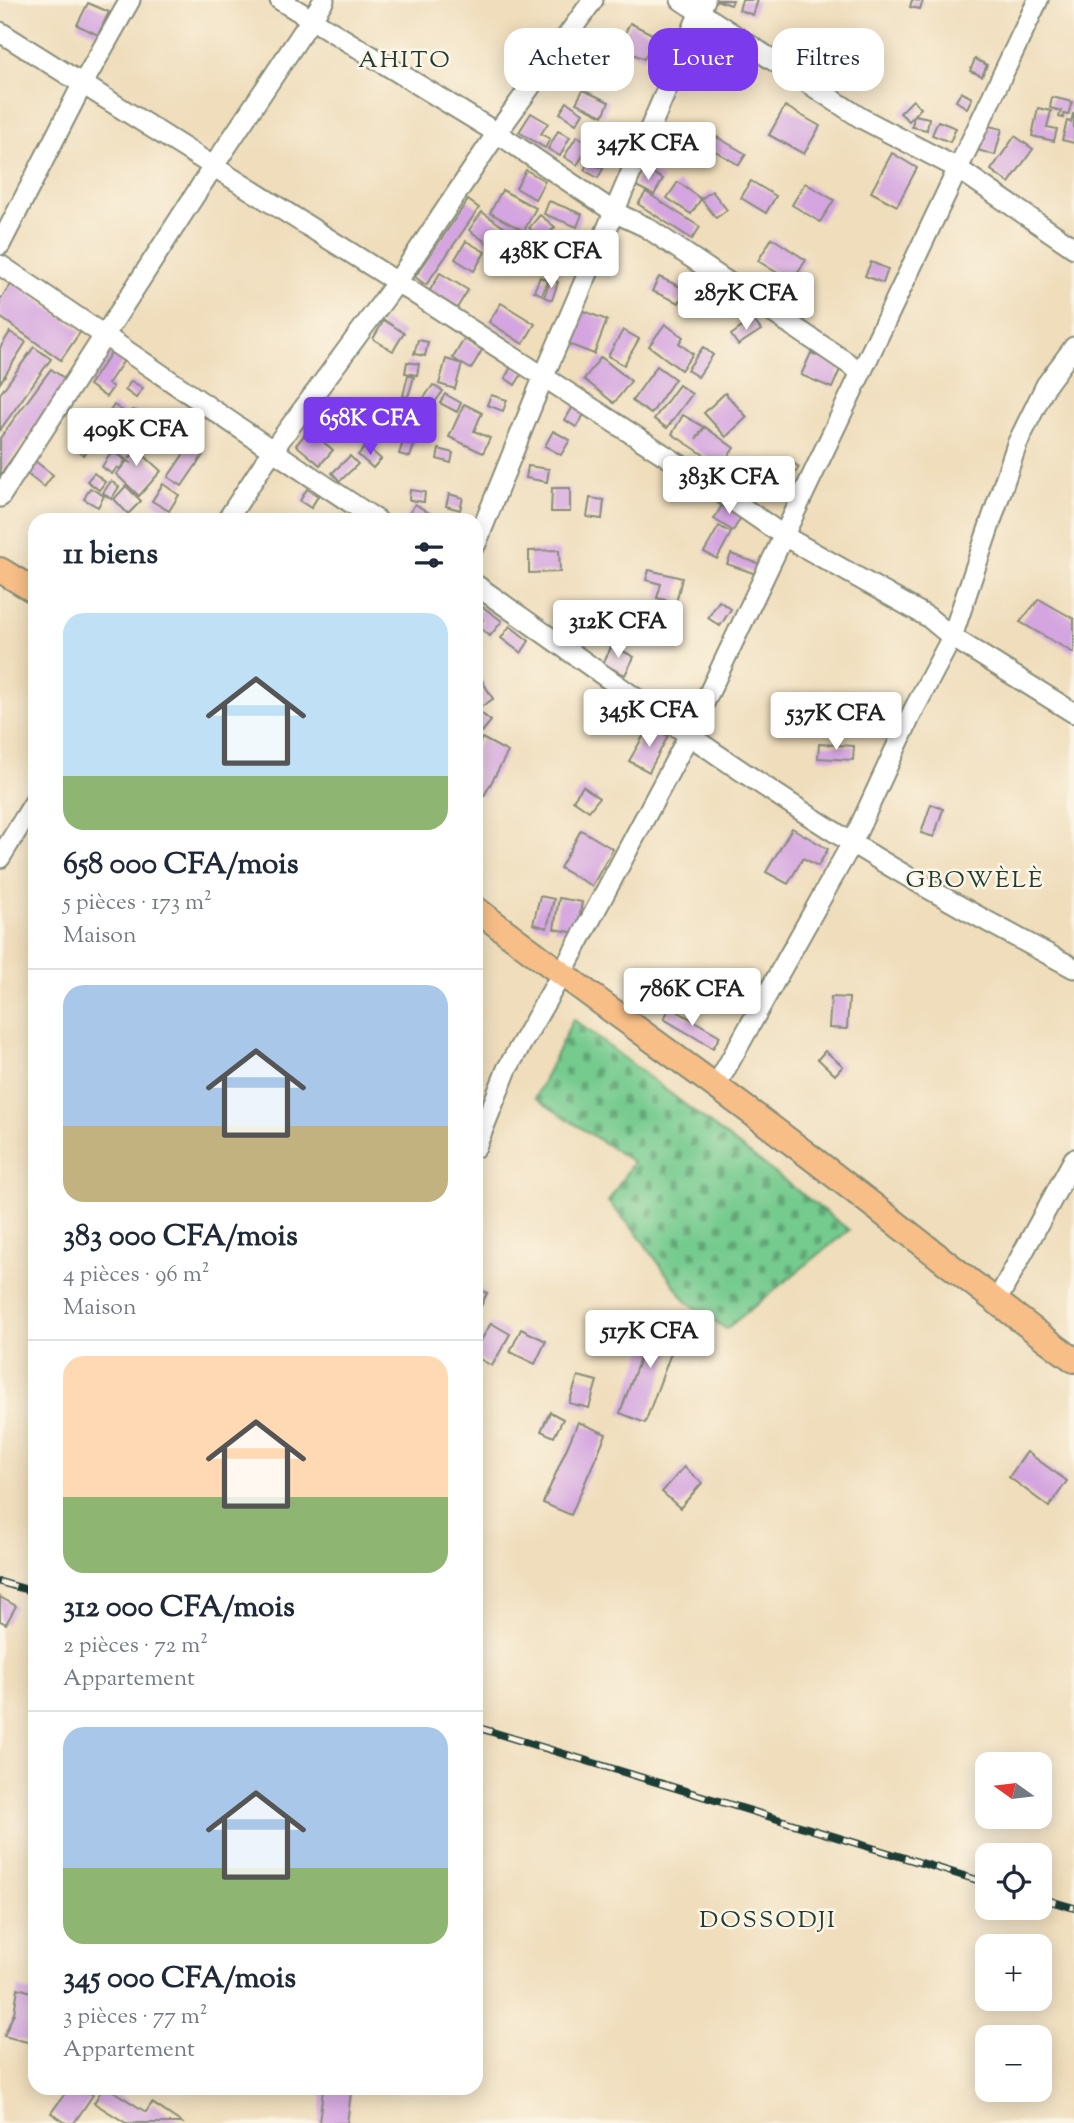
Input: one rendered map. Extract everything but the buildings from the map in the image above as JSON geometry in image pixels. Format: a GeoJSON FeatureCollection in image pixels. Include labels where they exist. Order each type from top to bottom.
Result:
{"type":"FeatureCollection","features":[{"type":"Feature","properties":{"kind":"main road"},"geometry":{"type":"LineString","coordinates":[[0,570],[28,587]]}},
{"type":"Feature","properties":{"kind":"main road"},"geometry":{"type":"LineString","coordinates":[[483,914],[859,1193],[1074,1360]]}},
{"type":"Feature","properties":{"kind":"street"},"geometry":{"type":"LineString","coordinates":[[0,245],[82,85],[131,0]]}},
{"type":"Feature","properties":{"kind":"street"},"geometry":{"type":"LineString","coordinates":[[280,0],[497,133],[614,212],[646,227],[861,372]]}},
{"type":"Feature","properties":{"kind":"street"},"geometry":{"type":"LineString","coordinates":[[0,497],[324,0]]}},
{"type":"Feature","properties":{"kind":"street"},"geometry":{"type":"LineString","coordinates":[[232,513],[272,451],[397,282],[497,133],[593,0]]}},
{"type":"Feature","properties":{"kind":"street"},"geometry":{"type":"LineString","coordinates":[[681,0],[703,6],[861,118],[957,168],[1074,248]]}},
{"type":"Feature","properties":{"kind":"street"},"geometry":{"type":"LineString","coordinates":[[483,1129],[507,1069],[562,975],[689,735],[1038,0]]}},
{"type":"Feature","properties":{"kind":"street"},"geometry":{"type":"LineString","coordinates":[[483,526],[542,378],[703,6]]}},
{"type":"Feature","properties":{"kind":"street"},"geometry":{"type":"LineString","coordinates":[[0,32],[397,282],[700,478],[784,536],[928,617],[952,637],[1074,713]]}},
{"type":"Feature","properties":{"kind":"street"},"geometry":{"type":"LineString","coordinates":[[0,265],[366,513]]}},
{"type":"Feature","properties":{"kind":"street"},"geometry":{"type":"LineString","coordinates":[[716,1086],[852,843],[912,713],[952,637],[1017,444],[1046,385],[1074,347]]}},
{"type":"Feature","properties":{"kind":"street"},"geometry":{"type":"LineString","coordinates":[[483,589],[689,735],[852,843],[948,900],[1074,968]]}},
{"type":"Feature","properties":{"kind":"street"},"geometry":{"type":"LineString","coordinates":[[0,859],[28,813]]}},
{"type":"Feature","properties":{"kind":"street"},"geometry":{"type":"LineString","coordinates":[[996,1302],[1074,1159]]}},
{"type":"Feature","properties":{"kind":"green space"},"geometry":{"type":"Polygon","coordinates":[[[573,1019],[849,1230],[726,1329],[686,1301],[636,1232],[608,1202],[633,1162],[535,1098],[573,1019]]]}},
{"type":"Feature","properties":{"kind":"railway"},"geometry":{"type":"LineString","coordinates":[[0,1582],[28,1590]]}},
{"type":"Feature","properties":{"kind":"railway"},"geometry":{"type":"LineString","coordinates":[[483,1729],[975,1879]]}},
{"type":"Feature","properties":{"kind":"railway"},"geometry":{"type":"LineString","coordinates":[[1052,1902],[1074,1908]]}},
{"type":"Feature","properties":{"kind":"district","name":"AHITO"},"geometry":{"type":"Point","coordinates":[405,61]}},
{"type":"Feature","properties":{"kind":"district","name":"GBOWÈLÈ"},"geometry":{"type":"Point","coordinates":[975,881]}},
{"type":"Feature","properties":{"kind":"district","name":"DOSSODJI"},"geometry":{"type":"Point","coordinates":[768,1921]}}]}
